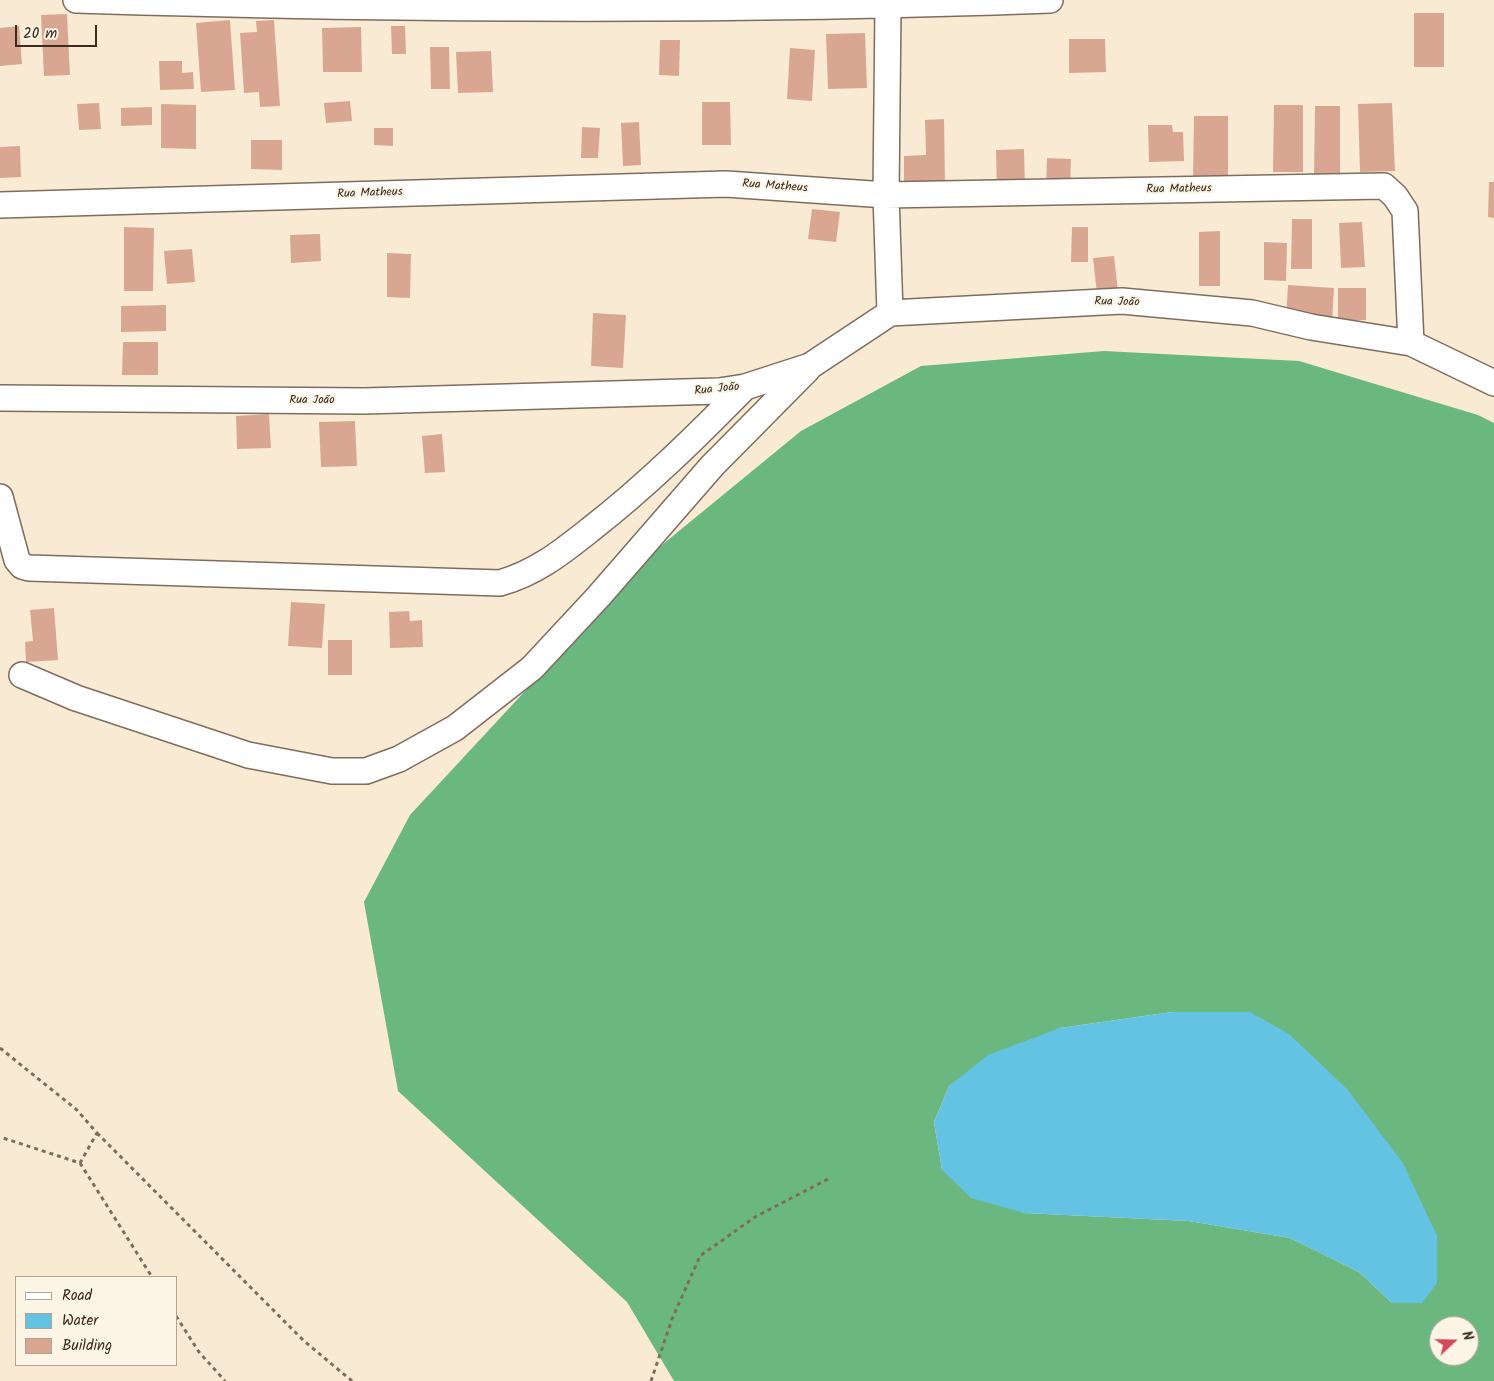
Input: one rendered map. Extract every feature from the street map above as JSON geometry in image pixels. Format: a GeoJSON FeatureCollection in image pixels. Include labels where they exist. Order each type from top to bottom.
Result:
{"type":"FeatureCollection","features":[{"type":"Feature","properties":{"kind":"street"},"geometry":{"type":"LineString","coordinates":[[76,0],[437,9],[595,4],[888,6],[1050,0]]}},
{"type":"Feature","properties":{"kind":"street"},"geometry":{"type":"LineString","coordinates":[[888,6],[886,195],[890,313]]}},
{"type":"Feature","properties":{"kind":"street","name":"Rua Matheus"},"geometry":{"type":"LineString","coordinates":[[0,205],[726,184],[886,195],[1384,186],[1396,196],[1405,211],[1411,343]]}},
{"type":"Feature","properties":{"kind":"street","name":"Rua João"},"geometry":{"type":"LineString","coordinates":[[0,398],[364,401],[680,393],[745,387],[810,366],[890,313],[1122,301],[1252,313],[1311,326],[1411,343],[1494,383]]}},
{"type":"Feature","properties":{"kind":"street"},"geometry":{"type":"LineString","coordinates":[[22,675],[76,698],[248,755],[332,772],[366,771],[399,759],[456,728],[532,668],[599,596],[712,466],[810,366]]}},
{"type":"Feature","properties":{"kind":"street"},"geometry":{"type":"LineString","coordinates":[[0,497],[17,560],[22,566],[29,568],[500,583],[521,577],[546,564],[622,504],[690,443],[745,387]]}},
{"type":"Feature","properties":{"kind":"path"},"geometry":{"type":"LineString","coordinates":[[0,1048],[77,1110],[97,1133],[304,1341],[352,1381]]}},
{"type":"Feature","properties":{"kind":"path"},"geometry":{"type":"LineString","coordinates":[[80,1163],[97,1133]]}},
{"type":"Feature","properties":{"kind":"path"},"geometry":{"type":"LineString","coordinates":[[0,1137],[80,1163],[151,1276]]}},
{"type":"Feature","properties":{"kind":"path"},"geometry":{"type":"LineString","coordinates":[[651,1381],[672,1319],[700,1256],[755,1217],[830,1178]]}},
{"type":"Feature","properties":{"kind":"path"},"geometry":{"type":"LineString","coordinates":[[178,1319],[199,1352],[225,1381]]}},
{"type":"Feature","properties":{"kind":"green space"},"geometry":{"type":"Polygon","coordinates":[[[1104,351],[1299,361],[1478,415],[1494,423],[1494,1381],[674,1381],[627,1302],[398,1091],[364,902],[410,815],[657,549],[801,431],[921,366],[1104,351]],[[1172,1012],[1060,1028],[949,1086],[934,1122],[942,1170],[1024,1213],[1189,1221],[1290,1238],[1359,1272],[1392,1303],[1250,1012],[1172,1012]]]}},
{"type":"Feature","properties":{"kind":"water"},"geometry":{"type":"Polygon","coordinates":[[[1172,1012],[1250,1012],[1289,1034],[1347,1089],[1403,1163],[1437,1236],[1437,1283],[1422,1303],[1392,1303],[1359,1272],[1290,1238],[1189,1221],[1024,1213],[971,1198],[942,1170],[934,1122],[949,1086],[988,1055],[1060,1028],[1172,1012]]]}},
{"type":"Feature","properties":{"kind":"building"},"geometry":{"type":"Polygon","coordinates":[[[1414,13],[1444,13],[1444,67],[1414,67],[1414,13]]]}},
{"type":"Feature","properties":{"kind":"building"},"geometry":{"type":"Polygon","coordinates":[[[67,14],[70,75],[44,76],[41,15],[67,14]]]}},
{"type":"Feature","properties":{"kind":"building"},"geometry":{"type":"Polygon","coordinates":[[[230,20],[235,90],[201,92],[196,23],[230,20]]]}},
{"type":"Feature","properties":{"kind":"building"},"geometry":{"type":"Polygon","coordinates":[[[274,20],[280,106],[260,107],[259,92],[244,93],[240,33],[257,32],[256,21],[274,20]]]}},
{"type":"Feature","properties":{"kind":"building"},"geometry":{"type":"Polygon","coordinates":[[[19,26],[22,64],[0,66],[0,28],[19,26]]]}},
{"type":"Feature","properties":{"kind":"building"},"geometry":{"type":"Polygon","coordinates":[[[391,26],[405,26],[406,54],[392,54],[391,26]]]}},
{"type":"Feature","properties":{"kind":"building"},"geometry":{"type":"Polygon","coordinates":[[[361,27],[362,72],[323,72],[322,28],[361,27]]]}},
{"type":"Feature","properties":{"kind":"building"},"geometry":{"type":"Polygon","coordinates":[[[865,33],[867,88],[828,89],[826,34],[865,33]]]}},
{"type":"Feature","properties":{"kind":"building"},"geometry":{"type":"Polygon","coordinates":[[[1069,39],[1105,39],[1106,72],[1069,73],[1069,39]]]}},
{"type":"Feature","properties":{"kind":"building"},"geometry":{"type":"Polygon","coordinates":[[[660,40],[680,40],[679,76],[659,75],[660,40]]]}},
{"type":"Feature","properties":{"kind":"building"},"geometry":{"type":"Polygon","coordinates":[[[430,47],[449,47],[450,89],[431,89],[430,47]]]}},
{"type":"Feature","properties":{"kind":"building"},"geometry":{"type":"Polygon","coordinates":[[[790,48],[815,50],[812,101],[787,99],[790,48]]]}},
{"type":"Feature","properties":{"kind":"building"},"geometry":{"type":"Polygon","coordinates":[[[491,51],[493,92],[458,93],[456,52],[491,51]]]}},
{"type":"Feature","properties":{"kind":"building"},"geometry":{"type":"Polygon","coordinates":[[[159,61],[182,61],[182,73],[193,72],[194,89],[160,90],[159,61]]]}},
{"type":"Feature","properties":{"kind":"building"},"geometry":{"type":"Polygon","coordinates":[[[350,101],[352,121],[326,123],[324,103],[350,101]]]}},
{"type":"Feature","properties":{"kind":"building"},"geometry":{"type":"Polygon","coordinates":[[[702,102],[730,102],[731,145],[702,145],[702,102]]]}},
{"type":"Feature","properties":{"kind":"building"},"geometry":{"type":"Polygon","coordinates":[[[99,103],[101,129],[79,130],[77,104],[99,103]]]}},
{"type":"Feature","properties":{"kind":"building"},"geometry":{"type":"Polygon","coordinates":[[[1392,103],[1395,171],[1360,172],[1358,104],[1392,103]]]}},
{"type":"Feature","properties":{"kind":"building"},"geometry":{"type":"Polygon","coordinates":[[[161,104],[196,105],[196,149],[161,148],[161,104]]]}},
{"type":"Feature","properties":{"kind":"building"},"geometry":{"type":"Polygon","coordinates":[[[1274,105],[1303,105],[1303,172],[1273,172],[1274,105]]]}},
{"type":"Feature","properties":{"kind":"building"},"geometry":{"type":"Polygon","coordinates":[[[1315,106],[1340,106],[1340,176],[1314,175],[1315,106]]]}},
{"type":"Feature","properties":{"kind":"building"},"geometry":{"type":"Polygon","coordinates":[[[152,107],[152,125],[121,126],[121,108],[152,107]]]}},
{"type":"Feature","properties":{"kind":"building"},"geometry":{"type":"Polygon","coordinates":[[[1194,116],[1228,116],[1228,179],[1193,179],[1194,116]]]}},
{"type":"Feature","properties":{"kind":"building"},"geometry":{"type":"Polygon","coordinates":[[[944,119],[945,182],[904,182],[904,156],[926,155],[925,120],[944,119]]]}},
{"type":"Feature","properties":{"kind":"building"},"geometry":{"type":"Polygon","coordinates":[[[639,122],[641,165],[623,166],[621,123],[639,122]]]}},
{"type":"Feature","properties":{"kind":"building"},"geometry":{"type":"Polygon","coordinates":[[[1148,125],[1172,125],[1173,132],[1183,132],[1184,161],[1149,162],[1148,125]]]}},
{"type":"Feature","properties":{"kind":"building"},"geometry":{"type":"Polygon","coordinates":[[[582,127],[600,128],[598,158],[581,158],[582,127]]]}},
{"type":"Feature","properties":{"kind":"building"},"geometry":{"type":"Polygon","coordinates":[[[374,128],[393,128],[393,146],[374,145],[374,128]]]}},
{"type":"Feature","properties":{"kind":"building"},"geometry":{"type":"Polygon","coordinates":[[[251,140],[282,140],[282,170],[251,169],[251,140]]]}},
{"type":"Feature","properties":{"kind":"building"},"geometry":{"type":"Polygon","coordinates":[[[20,146],[21,177],[0,178],[0,147],[20,146]]]}},
{"type":"Feature","properties":{"kind":"building"},"geometry":{"type":"Polygon","coordinates":[[[1024,149],[1025,191],[997,191],[996,150],[1024,149]]]}},
{"type":"Feature","properties":{"kind":"building"},"geometry":{"type":"Polygon","coordinates":[[[1047,158],[1071,159],[1070,187],[1046,186],[1047,158]]]}},
{"type":"Feature","properties":{"kind":"building"},"geometry":{"type":"Polygon","coordinates":[[[1489,182],[1494,182],[1494,218],[1488,217],[1489,182]]]}},
{"type":"Feature","properties":{"kind":"building"},"geometry":{"type":"Polygon","coordinates":[[[812,209],[840,212],[836,242],[808,239],[812,209]]]}},
{"type":"Feature","properties":{"kind":"building"},"geometry":{"type":"Polygon","coordinates":[[[1292,219],[1312,219],[1312,269],[1291,269],[1292,219]]]}},
{"type":"Feature","properties":{"kind":"building"},"geometry":{"type":"Polygon","coordinates":[[[1362,222],[1365,267],[1341,268],[1339,223],[1362,222]]]}},
{"type":"Feature","properties":{"kind":"building"},"geometry":{"type":"Polygon","coordinates":[[[124,227],[154,228],[153,291],[124,291],[124,227]]]}},
{"type":"Feature","properties":{"kind":"building"},"geometry":{"type":"Polygon","coordinates":[[[1072,227],[1088,227],[1088,262],[1071,262],[1072,227]]]}},
{"type":"Feature","properties":{"kind":"building"},"geometry":{"type":"Polygon","coordinates":[[[1220,231],[1220,286],[1199,286],[1199,232],[1220,231]]]}},
{"type":"Feature","properties":{"kind":"building"},"geometry":{"type":"Polygon","coordinates":[[[320,234],[321,261],[291,263],[290,235],[320,234]]]}},
{"type":"Feature","properties":{"kind":"building"},"geometry":{"type":"Polygon","coordinates":[[[1264,242],[1287,243],[1286,281],[1264,280],[1264,242]]]}},
{"type":"Feature","properties":{"kind":"building"},"geometry":{"type":"Polygon","coordinates":[[[192,249],[195,282],[167,284],[164,251],[192,249]]]}},
{"type":"Feature","properties":{"kind":"building"},"geometry":{"type":"Polygon","coordinates":[[[387,253],[411,254],[410,298],[387,297],[387,253]]]}},
{"type":"Feature","properties":{"kind":"building"},"geometry":{"type":"Polygon","coordinates":[[[1114,256],[1118,291],[1097,294],[1093,258],[1114,256]]]}},
{"type":"Feature","properties":{"kind":"building"},"geometry":{"type":"Polygon","coordinates":[[[1288,285],[1334,288],[1332,322],[1286,319],[1288,285]]]}},
{"type":"Feature","properties":{"kind":"building"},"geometry":{"type":"Polygon","coordinates":[[[1338,288],[1366,288],[1366,320],[1338,321],[1338,288]]]}},
{"type":"Feature","properties":{"kind":"building"},"geometry":{"type":"Polygon","coordinates":[[[166,305],[166,331],[121,332],[121,306],[166,305]]]}},
{"type":"Feature","properties":{"kind":"building"},"geometry":{"type":"Polygon","coordinates":[[[593,313],[626,315],[623,368],[591,366],[593,313]]]}},
{"type":"Feature","properties":{"kind":"building"},"geometry":{"type":"Polygon","coordinates":[[[123,342],[158,342],[158,375],[122,375],[123,342]]]}},
{"type":"Feature","properties":{"kind":"building"},"geometry":{"type":"Polygon","coordinates":[[[269,414],[271,448],[237,449],[236,416],[269,414]]]}},
{"type":"Feature","properties":{"kind":"building"},"geometry":{"type":"Polygon","coordinates":[[[355,421],[357,466],[321,467],[319,422],[355,421]]]}},
{"type":"Feature","properties":{"kind":"building"},"geometry":{"type":"Polygon","coordinates":[[[442,434],[445,472],[425,473],[422,436],[442,434]]]}},
{"type":"Feature","properties":{"kind":"building"},"geometry":{"type":"Polygon","coordinates":[[[291,602],[325,604],[322,648],[288,646],[291,602]]]}},
{"type":"Feature","properties":{"kind":"building"},"geometry":{"type":"Polygon","coordinates":[[[54,608],[58,660],[26,662],[25,642],[33,641],[30,610],[54,608]]]}},
{"type":"Feature","properties":{"kind":"building"},"geometry":{"type":"Polygon","coordinates":[[[409,611],[410,621],[422,620],[423,647],[390,648],[389,612],[409,611]]]}},
{"type":"Feature","properties":{"kind":"building"},"geometry":{"type":"Polygon","coordinates":[[[328,640],[352,640],[352,675],[328,675],[328,640]]]}}]}
